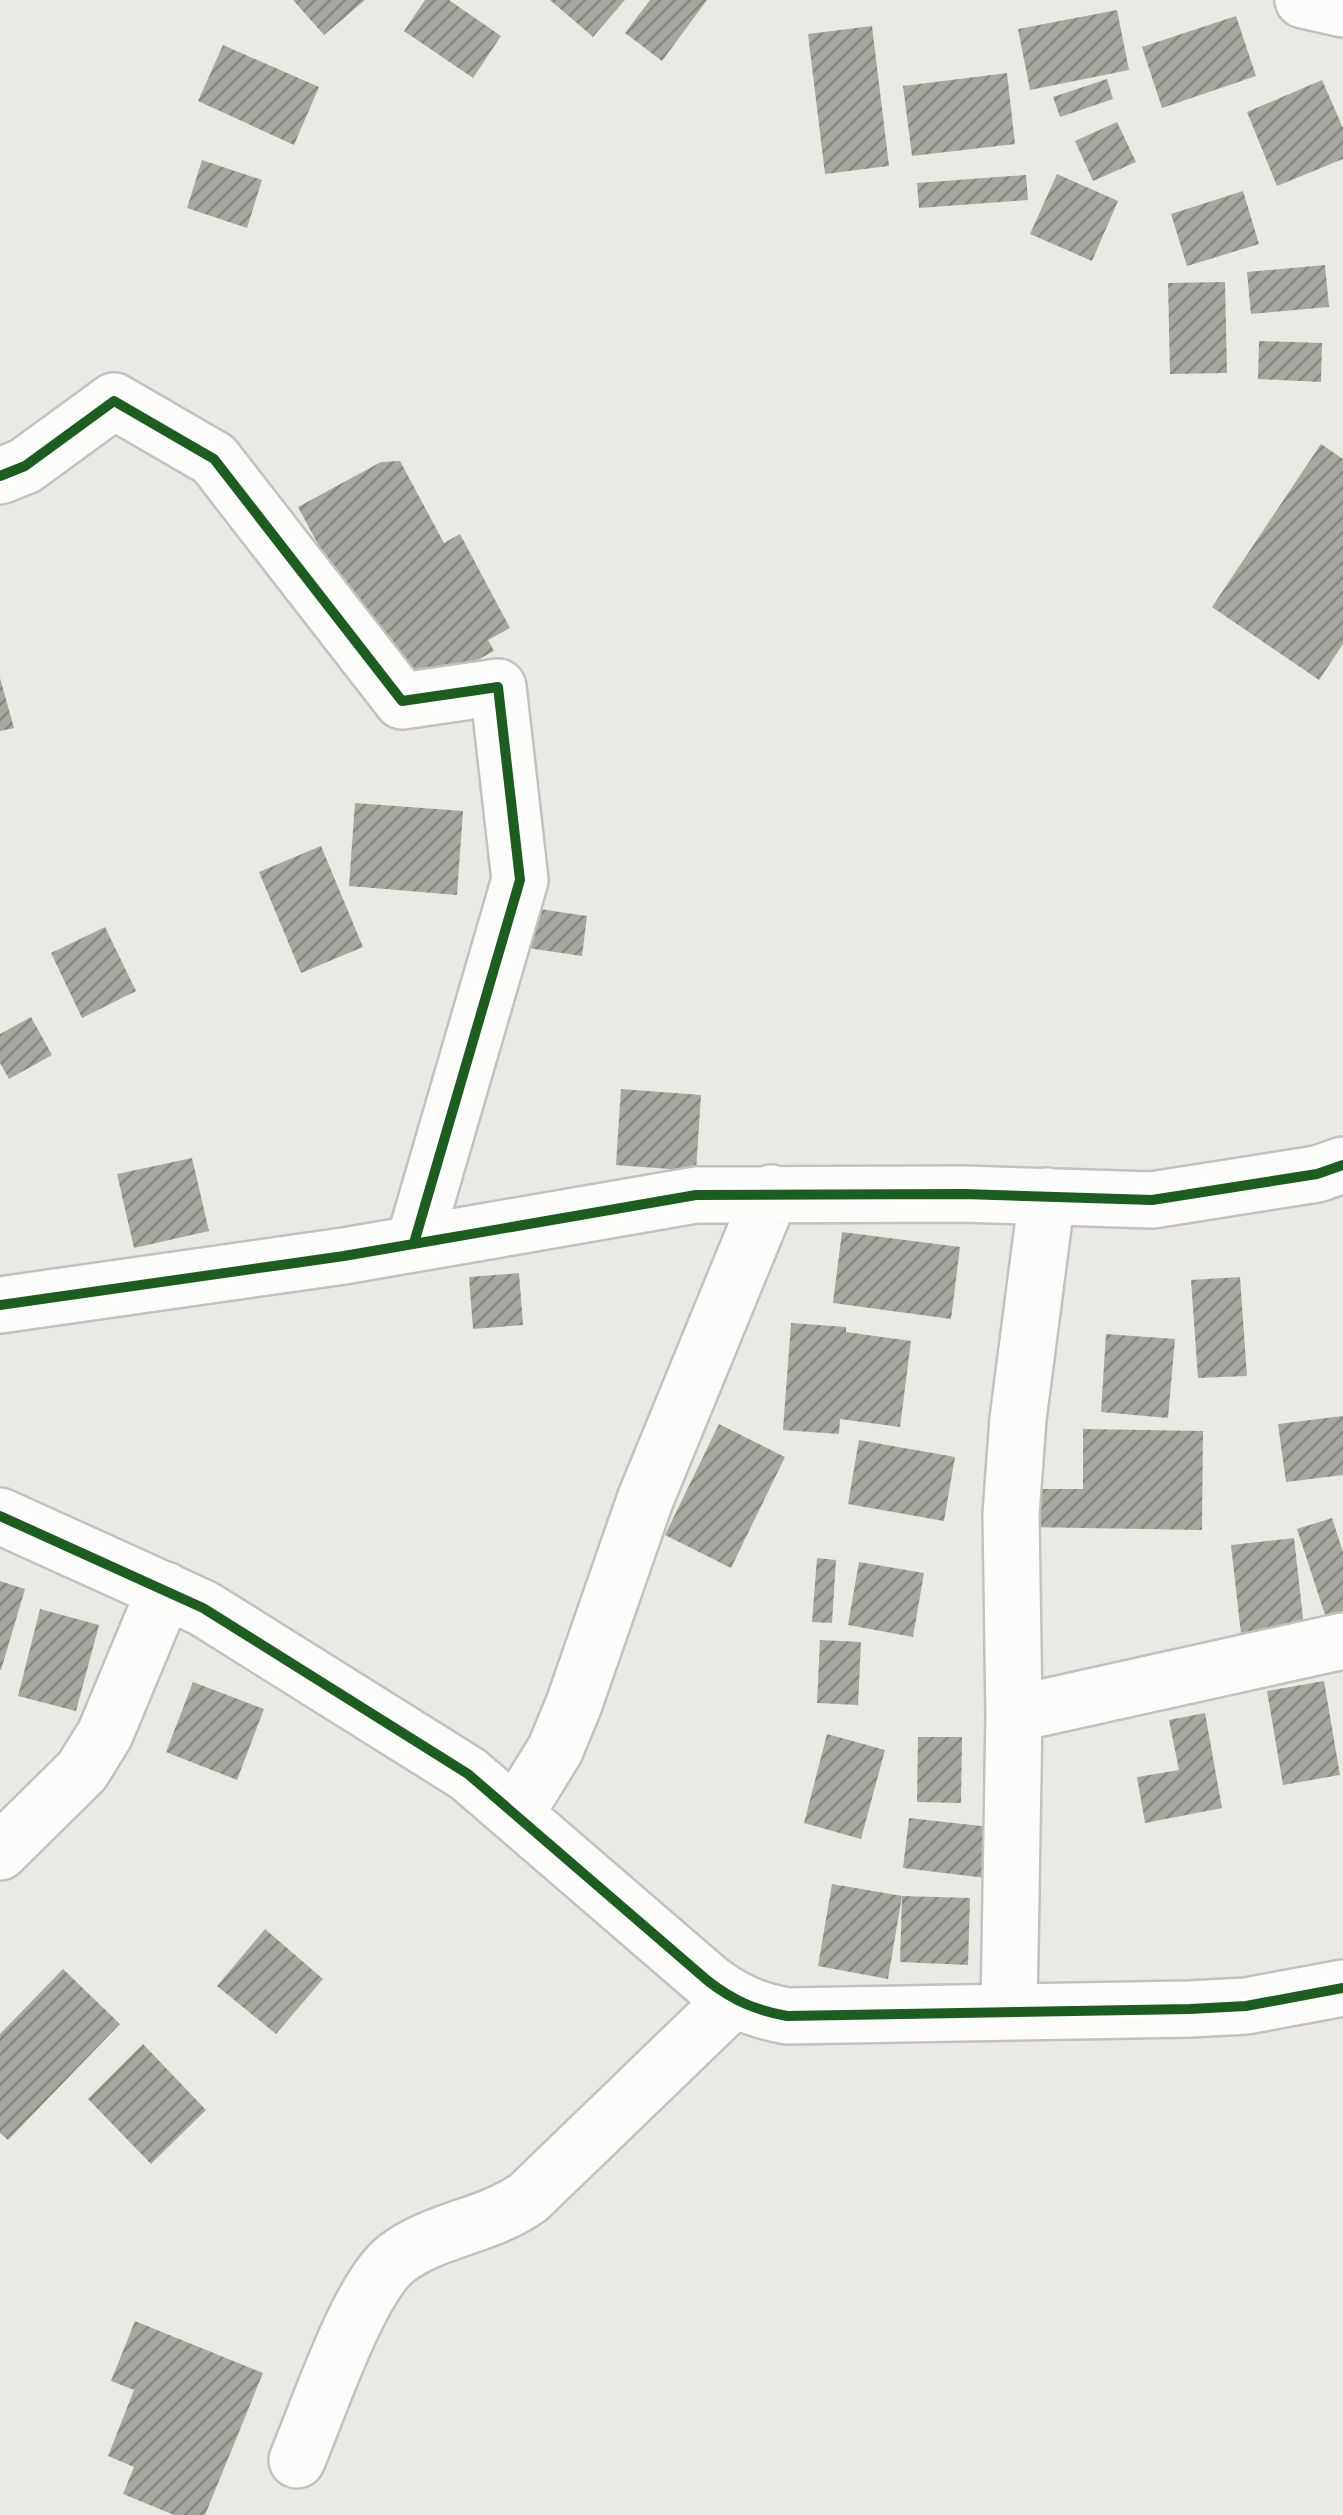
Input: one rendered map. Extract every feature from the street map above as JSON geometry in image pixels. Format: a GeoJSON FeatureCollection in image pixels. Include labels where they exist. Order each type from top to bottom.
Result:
{"type":"FeatureCollection","features":[{"type":"Feature","properties":{"kind":"street"},"geometry":{"type":"LineString","coordinates":[[1303,0],[1343,9]]}},
{"type":"Feature","properties":{"kind":"street"},"geometry":{"type":"LineString","coordinates":[[0,476],[25,466],[114,401],[214,459],[402,701],[498,687],[520,880],[414,1243]]}},
{"type":"Feature","properties":{"kind":"street"},"geometry":{"type":"LineString","coordinates":[[0,1305],[414,1243],[653,1201],[734,1193],[1152,1200],[1317,1174],[1343,1165]]}},
{"type":"Feature","properties":{"kind":"street"},"geometry":{"type":"LineString","coordinates":[[516,1812],[555,1750],[574,1704],[645,1500],[770,1193]]}},
{"type":"Feature","properties":{"kind":"street"},"geometry":{"type":"LineString","coordinates":[[1008,2010],[1014,1714],[1012,1514],[1018,1419],[1047,1196]]}},
{"type":"Feature","properties":{"kind":"street"},"geometry":{"type":"LineString","coordinates":[[0,1516],[203,1608],[451,1764],[516,1812],[733,2000],[756,2010],[787,2016],[1190,2010],[1246,2006],[1343,1988]]}},
{"type":"Feature","properties":{"kind":"street"},"geometry":{"type":"LineString","coordinates":[[0,1852],[82,1772],[105,1734],[166,1590]]}},
{"type":"Feature","properties":{"kind":"street"},"geometry":{"type":"LineString","coordinates":[[1014,1714],[1343,1641]]}},
{"type":"Feature","properties":{"kind":"street"},"geometry":{"type":"LineString","coordinates":[[296,2460],[371,2286],[396,2258],[440,2235],[506,2214],[529,2198],[733,2000]]}},
{"type":"Feature","properties":{"kind":"building"},"geometry":{"type":"Polygon","coordinates":[[[293,0],[365,0],[324,35],[293,0]]]}},
{"type":"Feature","properties":{"kind":"building"},"geometry":{"type":"Polygon","coordinates":[[[425,0],[449,0],[501,36],[473,78],[404,31],[425,0]]]}},
{"type":"Feature","properties":{"kind":"building"},"geometry":{"type":"Polygon","coordinates":[[[550,0],[625,0],[593,37],[550,0]]]}},
{"type":"Feature","properties":{"kind":"building"},"geometry":{"type":"Polygon","coordinates":[[[650,0],[707,0],[662,61],[625,33],[650,0]]]}},
{"type":"Feature","properties":{"kind":"building"},"geometry":{"type":"Polygon","coordinates":[[[1117,10],[1129,70],[1030,90],[1018,29],[1117,10]]]}},
{"type":"Feature","properties":{"kind":"building"},"geometry":{"type":"Polygon","coordinates":[[[1236,16],[1256,76],[1162,108],[1142,47],[1236,16]]]}},
{"type":"Feature","properties":{"kind":"building"},"geometry":{"type":"Polygon","coordinates":[[[872,26],[889,166],[825,174],[808,34],[872,26]]]}},
{"type":"Feature","properties":{"kind":"building"},"geometry":{"type":"Polygon","coordinates":[[[223,45],[319,87],[294,145],[198,101],[223,45]]]}},
{"type":"Feature","properties":{"kind":"building"},"geometry":{"type":"Polygon","coordinates":[[[1007,73],[1015,144],[912,156],[903,86],[1007,73]]]}},
{"type":"Feature","properties":{"kind":"building"},"geometry":{"type":"Polygon","coordinates":[[[1107,79],[1113,99],[1060,117],[1053,97],[1107,79]]]}},
{"type":"Feature","properties":{"kind":"building"},"geometry":{"type":"Polygon","coordinates":[[[1322,80],[1343,128],[1343,159],[1277,186],[1247,112],[1322,80]]]}},
{"type":"Feature","properties":{"kind":"building"},"geometry":{"type":"Polygon","coordinates":[[[1117,122],[1136,162],[1093,181],[1075,141],[1117,122]]]}},
{"type":"Feature","properties":{"kind":"building"},"geometry":{"type":"Polygon","coordinates":[[[202,160],[262,180],[247,228],[187,208],[202,160]]]}},
{"type":"Feature","properties":{"kind":"building"},"geometry":{"type":"Polygon","coordinates":[[[1057,174],[1118,201],[1092,261],[1030,234],[1057,174]]]}},
{"type":"Feature","properties":{"kind":"building"},"geometry":{"type":"Polygon","coordinates":[[[1026,175],[1028,200],[919,208],[917,183],[1026,175]]]}},
{"type":"Feature","properties":{"kind":"building"},"geometry":{"type":"Polygon","coordinates":[[[1243,191],[1259,244],[1187,266],[1171,214],[1243,191]]]}},
{"type":"Feature","properties":{"kind":"building"},"geometry":{"type":"Polygon","coordinates":[[[1325,265],[1329,307],[1251,314],[1247,272],[1325,265]]]}},
{"type":"Feature","properties":{"kind":"building"},"geometry":{"type":"Polygon","coordinates":[[[1225,282],[1227,373],[1170,374],[1168,283],[1225,282]]]}},
{"type":"Feature","properties":{"kind":"building"},"geometry":{"type":"Polygon","coordinates":[[[1259,341],[1322,343],[1321,382],[1258,379],[1259,341]]]}},
{"type":"Feature","properties":{"kind":"building"},"geometry":{"type":"Polygon","coordinates":[[[1321,444],[1343,459],[1343,644],[1319,680],[1212,607],[1321,444]]]}},
{"type":"Feature","properties":{"kind":"building"},"geometry":{"type":"Polygon","coordinates":[[[400,461],[444,543],[460,534],[510,628],[488,640],[494,651],[402,701],[298,507],[381,462],[400,461]]]}},
{"type":"Feature","properties":{"kind":"building"},"geometry":{"type":"Polygon","coordinates":[[[0,678],[14,728],[0,731],[0,678]]]}},
{"type":"Feature","properties":{"kind":"building"},"geometry":{"type":"Polygon","coordinates":[[[355,803],[463,811],[457,895],[349,886],[355,803]]]}},
{"type":"Feature","properties":{"kind":"building"},"geometry":{"type":"Polygon","coordinates":[[[321,846],[363,947],[301,973],[259,872],[321,846]]]}},
{"type":"Feature","properties":{"kind":"building"},"geometry":{"type":"Polygon","coordinates":[[[499,903],[587,916],[582,956],[494,943],[499,903]]]}},
{"type":"Feature","properties":{"kind":"building"},"geometry":{"type":"Polygon","coordinates":[[[105,927],[136,991],[82,1018],[51,953],[105,927]]]}},
{"type":"Feature","properties":{"kind":"building"},"geometry":{"type":"Polygon","coordinates":[[[31,1017],[52,1055],[9,1079],[0,1063],[0,1034],[31,1017]]]}},
{"type":"Feature","properties":{"kind":"building"},"geometry":{"type":"Polygon","coordinates":[[[621,1089],[701,1095],[696,1171],[616,1165],[621,1089]]]}},
{"type":"Feature","properties":{"kind":"building"},"geometry":{"type":"Polygon","coordinates":[[[192,1158],[209,1231],[134,1248],[117,1174],[192,1158]]]}},
{"type":"Feature","properties":{"kind":"building"},"geometry":{"type":"Polygon","coordinates":[[[842,1232],[960,1247],[951,1319],[833,1303],[842,1232]]]}},
{"type":"Feature","properties":{"kind":"building"},"geometry":{"type":"Polygon","coordinates":[[[519,1273],[523,1325],[473,1329],[469,1277],[519,1273]]]}},
{"type":"Feature","properties":{"kind":"building"},"geometry":{"type":"Polygon","coordinates":[[[1240,1277],[1247,1376],[1198,1378],[1191,1280],[1240,1277]]]}},
{"type":"Feature","properties":{"kind":"building"},"geometry":{"type":"Polygon","coordinates":[[[791,1323],[846,1327],[846,1332],[911,1341],[900,1427],[840,1419],[839,1434],[783,1430],[791,1323]]]}},
{"type":"Feature","properties":{"kind":"building"},"geometry":{"type":"Polygon","coordinates":[[[1106,1334],[1175,1339],[1168,1418],[1101,1412],[1106,1334]]]}},
{"type":"Feature","properties":{"kind":"building"},"geometry":{"type":"Polygon","coordinates":[[[1343,1416],[1343,1475],[1286,1482],[1278,1424],[1343,1416]]]}},
{"type":"Feature","properties":{"kind":"building"},"geometry":{"type":"Polygon","coordinates":[[[719,1424],[785,1457],[731,1568],[665,1535],[719,1424]]]}},
{"type":"Feature","properties":{"kind":"building"},"geometry":{"type":"Polygon","coordinates":[[[1083,1429],[1203,1431],[1202,1530],[1024,1527],[1025,1489],[1083,1489],[1083,1429]]]}},
{"type":"Feature","properties":{"kind":"building"},"geometry":{"type":"Polygon","coordinates":[[[859,1440],[955,1457],[944,1521],[848,1504],[859,1440]]]}},
{"type":"Feature","properties":{"kind":"building"},"geometry":{"type":"Polygon","coordinates":[[[1332,1518],[1343,1552],[1343,1612],[1326,1618],[1297,1529],[1332,1518]]]}},
{"type":"Feature","properties":{"kind":"building"},"geometry":{"type":"Polygon","coordinates":[[[1294,1538],[1304,1627],[1241,1634],[1231,1545],[1294,1538]]]}},
{"type":"Feature","properties":{"kind":"building"},"geometry":{"type":"Polygon","coordinates":[[[817,1558],[836,1560],[832,1623],[812,1622],[817,1558]]]}},
{"type":"Feature","properties":{"kind":"building"},"geometry":{"type":"Polygon","coordinates":[[[859,1562],[924,1573],[913,1637],[848,1625],[859,1562]]]}},
{"type":"Feature","properties":{"kind":"building"},"geometry":{"type":"Polygon","coordinates":[[[0,1581],[25,1589],[1,1670],[0,1670],[0,1581]]]}},
{"type":"Feature","properties":{"kind":"building"},"geometry":{"type":"Polygon","coordinates":[[[40,1609],[99,1625],[76,1711],[18,1696],[40,1609]]]}},
{"type":"Feature","properties":{"kind":"building"},"geometry":{"type":"Polygon","coordinates":[[[820,1640],[861,1642],[858,1705],[817,1703],[820,1640]]]}},
{"type":"Feature","properties":{"kind":"building"},"geometry":{"type":"Polygon","coordinates":[[[1324,1681],[1340,1775],[1283,1785],[1267,1691],[1324,1681]]]}},
{"type":"Feature","properties":{"kind":"building"},"geometry":{"type":"Polygon","coordinates":[[[193,1682],[264,1709],[237,1780],[166,1752],[193,1682]]]}},
{"type":"Feature","properties":{"kind":"building"},"geometry":{"type":"Polygon","coordinates":[[[1205,1713],[1222,1808],[1145,1823],[1137,1777],[1179,1770],[1169,1720],[1205,1713]]]}},
{"type":"Feature","properties":{"kind":"building"},"geometry":{"type":"Polygon","coordinates":[[[827,1734],[885,1750],[861,1839],[804,1823],[827,1734]]]}},
{"type":"Feature","properties":{"kind":"building"},"geometry":{"type":"Polygon","coordinates":[[[918,1737],[962,1737],[961,1803],[917,1802],[918,1737]]]}},
{"type":"Feature","properties":{"kind":"building"},"geometry":{"type":"Polygon","coordinates":[[[909,1818],[999,1828],[994,1879],[903,1868],[909,1818]]]}},
{"type":"Feature","properties":{"kind":"building"},"geometry":{"type":"Polygon","coordinates":[[[832,1884],[902,1896],[888,1979],[818,1966],[832,1884]]]}},
{"type":"Feature","properties":{"kind":"building"},"geometry":{"type":"Polygon","coordinates":[[[902,1896],[970,1898],[968,1965],[900,1962],[902,1896]]]}},
{"type":"Feature","properties":{"kind":"building"},"geometry":{"type":"Polygon","coordinates":[[[265,1929],[323,1979],[276,2034],[217,1986],[265,1929]]]}},
{"type":"Feature","properties":{"kind":"building"},"geometry":{"type":"Polygon","coordinates":[[[63,1969],[120,2024],[8,2140],[0,2133],[0,2034],[63,1969]]]}},
{"type":"Feature","properties":{"kind":"building"},"geometry":{"type":"Polygon","coordinates":[[[143,2044],[206,2110],[151,2164],[88,2099],[143,2044]]]}},
{"type":"Feature","properties":{"kind":"building"},"geometry":{"type":"Polygon","coordinates":[[[135,2321],[263,2373],[205,2515],[174,2515],[123,2494],[134,2467],[108,2456],[134,2390],[111,2381],[135,2321]]]}},
{"type":"Feature","properties":{"kind":"cycle path"},"geometry":{"type":"LineString","coordinates":[[0,476],[25,466],[114,401],[214,459],[402,701],[498,687],[520,880],[414,1243]]}},
{"type":"Feature","properties":{"kind":"cycle path"},"geometry":{"type":"LineString","coordinates":[[0,1305],[344,1256],[696,1195],[964,1194],[1152,1200],[1317,1174],[1343,1165]]}},
{"type":"Feature","properties":{"kind":"cycle path"},"geometry":{"type":"LineString","coordinates":[[0,1516],[203,1608],[468,1774],[708,1981],[755,2008],[787,2016],[1190,2009],[1246,2006],[1343,1988]]}}]}
